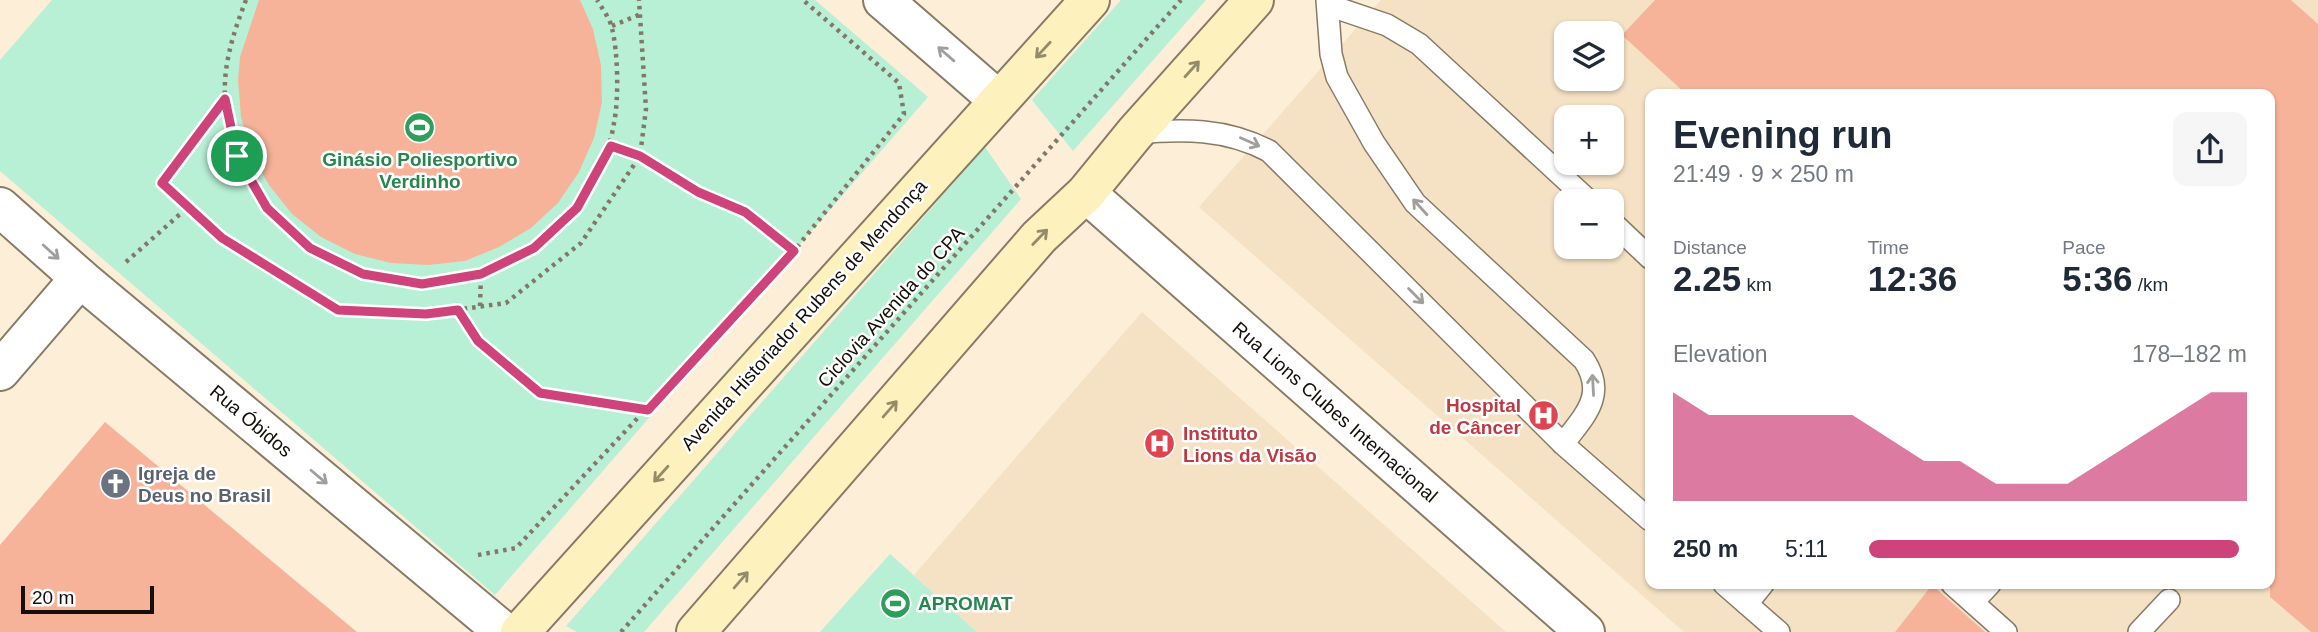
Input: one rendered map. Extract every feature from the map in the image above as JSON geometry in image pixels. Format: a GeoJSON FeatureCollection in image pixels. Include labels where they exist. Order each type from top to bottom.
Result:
{"type":"FeatureCollection","features":[{"type":"Feature","properties":{"kind":"main road"},"geometry":{"type":"LineString","coordinates":[[696,632],[1040,237],[1086,193],[1135,132],[1254,0]]}},
{"type":"Feature","properties":{"kind":"main road","name":"Avenida Historiador Rubens de Mendonça"},"geometry":{"type":"LineString","coordinates":[[520,632],[1086,2]]}},
{"type":"Feature","properties":{"kind":"street"},"geometry":{"type":"LineString","coordinates":[[883,0],[997,99]]}},
{"type":"Feature","properties":{"kind":"street","name":"Rua Lions Clubes Internacional"},"geometry":{"type":"LineString","coordinates":[[1086,193],[1585,632]]}},
{"type":"Feature","properties":{"kind":"street","name":"Rua Óbidos"},"geometry":{"type":"LineString","coordinates":[[0,206],[98,274],[504,632]]}},
{"type":"Feature","properties":{"kind":"street"},"geometry":{"type":"LineString","coordinates":[[0,370],[98,274]]}},
{"type":"Feature","properties":{"kind":"lane"},"geometry":{"type":"LineString","coordinates":[[1563,444],[1586,414],[1593,397],[1593,374],[1584,360],[1415,202],[1374,143],[1337,77],[1331,54],[1327,3],[1387,25],[1419,44],[1576,189]]}},
{"type":"Feature","properties":{"kind":"lane"},"geometry":{"type":"LineString","coordinates":[[1135,132],[1183,129],[1216,132],[1244,138],[1269,151],[1563,444],[1645,516]]}},
{"type":"Feature","properties":{"kind":"lane"},"geometry":{"type":"LineString","coordinates":[[1624,233],[1645,253]]}},
{"type":"Feature","properties":{"kind":"lane"},"geometry":{"type":"LineString","coordinates":[[1730,589],[1779,632]]}},
{"type":"Feature","properties":{"kind":"lane"},"geometry":{"type":"LineString","coordinates":[[1747,604],[1759,589]]}},
{"type":"Feature","properties":{"kind":"lane"},"geometry":{"type":"LineString","coordinates":[[1958,589],[2006,632]]}},
{"type":"Feature","properties":{"kind":"lane"},"geometry":{"type":"LineString","coordinates":[[1973,602],[1985,589]]}},
{"type":"Feature","properties":{"kind":"lane"},"geometry":{"type":"LineString","coordinates":[[2139,632],[2169,600]]}},
{"type":"Feature","properties":{"kind":"path"},"geometry":{"type":"LineString","coordinates":[[246,0],[229,50],[225,99],[237,156],[267,208],[310,248],[363,274],[422,284],[481,274],[534,248],[577,208],[611,146],[617,107],[612,26],[597,0]]}},
{"type":"Feature","properties":{"kind":"path"},"geometry":{"type":"LineString","coordinates":[[225,99],[162,183],[222,238],[338,310],[426,314],[506,303],[581,243],[640,156],[646,110],[639,0]]}},
{"type":"Feature","properties":{"kind":"path"},"geometry":{"type":"LineString","coordinates":[[466,557],[516,548],[794,251],[904,114],[900,83],[803,0]]}},
{"type":"Feature","properties":{"kind":"path","name":"Ciclovia Avenida do CPA"},"geometry":{"type":"LineString","coordinates":[[621,632],[1181,0]]}},
{"type":"Feature","properties":{"kind":"path"},"geometry":{"type":"LineString","coordinates":[[612,26],[641,13]]}},
{"type":"Feature","properties":{"kind":"path"},"geometry":{"type":"LineString","coordinates":[[611,146],[640,156],[698,192],[745,212],[794,251]]}},
{"type":"Feature","properties":{"kind":"path"},"geometry":{"type":"LineString","coordinates":[[98,274],[188,207]]}},
{"type":"Feature","properties":{"kind":"path"},"geometry":{"type":"LineString","coordinates":[[480,306],[481,274]]}},
{"type":"Feature","properties":{"kind":"path"},"geometry":{"type":"LineString","coordinates":[[458,310],[478,341],[540,393],[648,410]]}},
{"type":"Feature","properties":{"kind":"shaded area","name":"Hospital de Câncer"},"geometry":{"type":"Polygon","coordinates":[[[1381,0],[2318,0],[2318,632],[1684,632],[1199,207],[1381,0]]]}},
{"type":"Feature","properties":{"kind":"shaded area","name":"Instituto Lions da Visão"},"geometry":{"type":"Polygon","coordinates":[[[1142,312],[1506,632],[977,632],[914,575],[1142,312]]]}},
{"type":"Feature","properties":{"kind":"green space"},"geometry":{"type":"Polygon","coordinates":[[[52,0],[815,0],[928,97],[495,595],[0,171],[0,60],[52,0]]]}},
{"type":"Feature","properties":{"kind":"green space"},"geometry":{"type":"Polygon","coordinates":[[[1121,0],[1206,0],[1073,151],[1032,100],[1121,0]]]}},
{"type":"Feature","properties":{"kind":"green space"},"geometry":{"type":"Polygon","coordinates":[[[985,147],[1021,199],[644,632],[577,632],[566,626],[985,147]]]}},
{"type":"Feature","properties":{"kind":"green space","name":"APROMAT"},"geometry":{"type":"Polygon","coordinates":[[[890,554],[977,632],[820,632],[890,554]]]}},
{"type":"Feature","properties":{"kind":"building","name":"Ginásio Poliesportivo Verdinho"},"geometry":{"type":"Polygon","coordinates":[[[259,0],[580,0],[593,29],[601,65],[602,102],[594,138],[579,172],[558,203],[531,228],[499,247],[465,261],[428,265],[391,263],[355,254],[321,237],[292,214],[269,185],[251,153],[241,117],[238,80],[240,57],[259,0]]]}},
{"type":"Feature","properties":{"kind":"building"},"geometry":{"type":"Polygon","coordinates":[[[1655,0],[2291,0],[2318,24],[2318,632],[2311,632],[2270,597],[2270,589],[2275,589],[2275,89],[1681,89],[1624,37],[1624,33],[1655,0]]]}},
{"type":"Feature","properties":{"kind":"building","name":"Igreja de Deus no Brasil"},"geometry":{"type":"Polygon","coordinates":[[[105,422],[357,632],[0,632],[0,545],[105,422]]]}},
{"type":"Feature","properties":{"kind":"building"},"geometry":{"type":"Polygon","coordinates":[[[1929,589],[1937,589],[1985,632],[1895,632],[1929,589]]]}},
{"type":"Feature","properties":{"kind":"place","name":"Ginásio Poliesportivo Verdinho"},"geometry":{"type":"Point","coordinates":[420,128]}},
{"type":"Feature","properties":{"kind":"place","name":"Hospital de Câncer"},"geometry":{"type":"Point","coordinates":[1544,416]}},
{"type":"Feature","properties":{"kind":"place","name":"Instituto Lions da Visão"},"geometry":{"type":"Point","coordinates":[1160,444]}},
{"type":"Feature","properties":{"kind":"place","name":"Igreja de Deus no Brasil"},"geometry":{"type":"Point","coordinates":[115,484]}},
{"type":"Feature","properties":{"kind":"place","name":"APROMAT"},"geometry":{"type":"Point","coordinates":[895,603]}},
{"type":"Feature","properties":{"kind":"route"},"geometry":{"type":"LineString","coordinates":[[225,99],[237,156],[267,208],[310,248],[363,274],[422,284],[481,274],[534,248],[577,208],[611,146],[640,156],[698,192],[745,212],[794,251],[648,410],[540,393],[478,341],[458,310],[426,314],[338,310],[222,238],[162,183],[225,99]]}}]}
